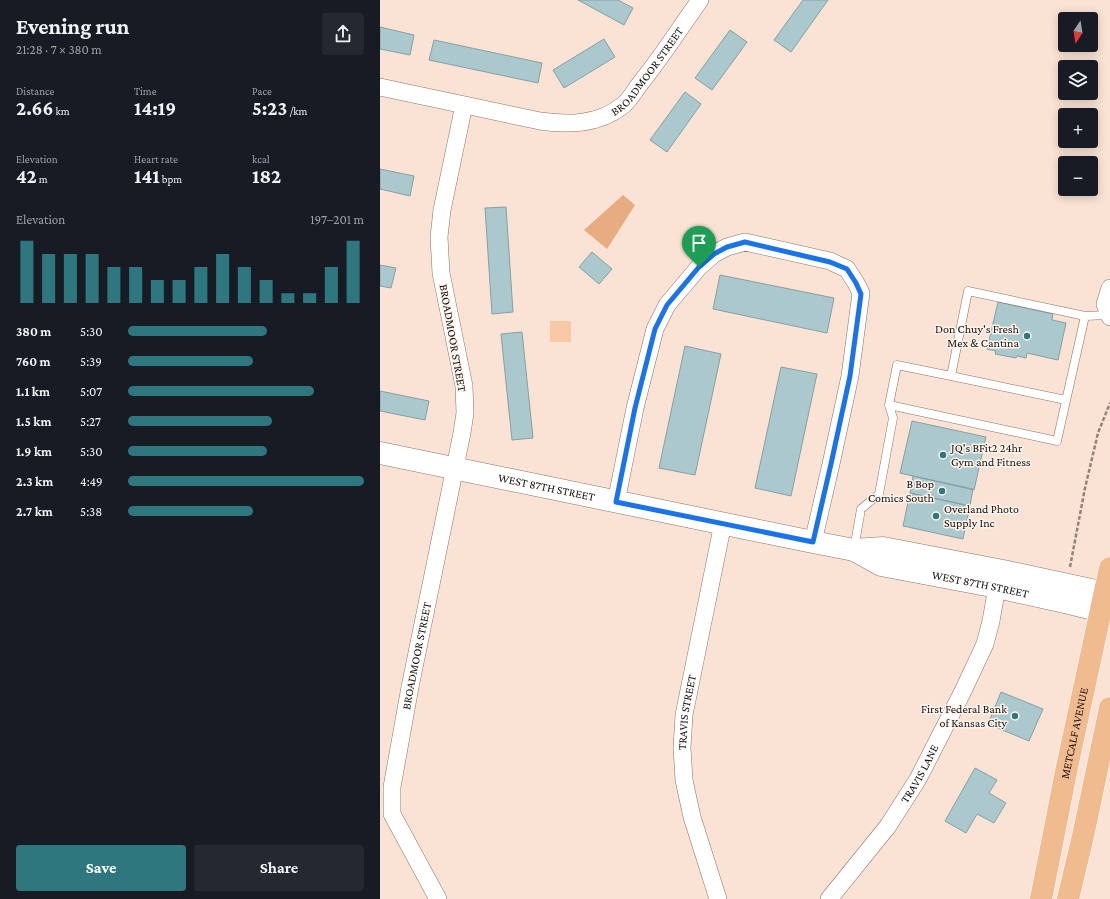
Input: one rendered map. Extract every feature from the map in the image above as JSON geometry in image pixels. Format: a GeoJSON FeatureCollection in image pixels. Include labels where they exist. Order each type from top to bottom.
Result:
{"type":"FeatureCollection","features":[{"type":"Feature","properties":{"kind":"main road","name":"METCALF AVENUE"},"geometry":{"type":"LineString","coordinates":[[1041,899],[1067,767],[1106,603],[1110,568]]}},
{"type":"Feature","properties":{"kind":"main road"},"geometry":{"type":"LineString","coordinates":[[1068,899],[1110,708]]}},
{"type":"Feature","properties":{"kind":"street","name":"BROADMOOR STREET"},"geometry":{"type":"LineString","coordinates":[[438,899],[386,818],[410,687],[465,413],[464,386],[441,273],[440,237],[442,210],[464,105],[561,124],[586,122],[606,116],[623,106],[649,73],[694,2]]}},
{"type":"Feature","properties":{"kind":"street"},"geometry":{"type":"LineString","coordinates":[[380,87],[464,105]]}},
{"type":"Feature","properties":{"kind":"street"},"geometry":{"type":"LineString","coordinates":[[616,502],[635,408],[655,329],[667,305],[699,267],[714,254],[727,247],[745,242],[830,262],[847,269],[861,294],[850,376],[813,542]]}},
{"type":"Feature","properties":{"kind":"street"},"geometry":{"type":"LineString","coordinates":[[1109,316],[1105,304],[1110,288]]}},
{"type":"Feature","properties":{"kind":"street","name":"WEST 87TH STREET"},"geometry":{"type":"LineString","coordinates":[[380,453],[854,550],[883,548],[1067,584],[1106,603]]}},
{"type":"Feature","properties":{"kind":"street","name":"TRAVIS STREET"},"geometry":{"type":"LineString","coordinates":[[718,899],[692,817],[684,780],[682,748],[684,715],[723,524]]}},
{"type":"Feature","properties":{"kind":"street","name":"WEST 87TH STREET"},"geometry":{"type":"LineString","coordinates":[[854,550],[881,565],[1065,602],[1106,603]]}},
{"type":"Feature","properties":{"kind":"street","name":"TRAVIS LANE"},"geometry":{"type":"LineString","coordinates":[[829,899],[888,826],[918,779],[985,644],[997,588]]}},
{"type":"Feature","properties":{"kind":"lane"},"geometry":{"type":"LineString","coordinates":[[951,376],[968,290],[1085,316],[1109,316]]}},
{"type":"Feature","properties":{"kind":"lane"},"geometry":{"type":"LineString","coordinates":[[889,405],[1057,441],[1085,316]]}},
{"type":"Feature","properties":{"kind":"lane"},"geometry":{"type":"LineString","coordinates":[[854,550],[861,509],[879,494],[893,418],[889,405],[897,365],[1066,400]]}},
{"type":"Feature","properties":{"kind":"path"},"geometry":{"type":"LineString","coordinates":[[1067,584],[1085,488],[1098,433],[1110,402]]}},
{"type":"Feature","properties":{"kind":"shaded area"},"geometry":{"type":"Polygon","coordinates":[[[623,195],[635,205],[607,249],[584,230],[623,195]]]}},
{"type":"Feature","properties":{"kind":"shaded area"},"geometry":{"type":"Polygon","coordinates":[[[550,321],[571,321],[571,342],[550,342],[550,321]]]}},
{"type":"Feature","properties":{"kind":"building"},"geometry":{"type":"Polygon","coordinates":[[[578,0],[618,0],[633,8],[624,25],[578,0]]]}},
{"type":"Feature","properties":{"kind":"building"},"geometry":{"type":"Polygon","coordinates":[[[803,0],[828,0],[791,52],[774,40],[803,0]]]}},
{"type":"Feature","properties":{"kind":"building"},"geometry":{"type":"Polygon","coordinates":[[[380,27],[414,35],[410,55],[380,49],[380,27]]]}},
{"type":"Feature","properties":{"kind":"building"},"geometry":{"type":"Polygon","coordinates":[[[730,30],[747,42],[712,90],[695,78],[730,30]]]}},
{"type":"Feature","properties":{"kind":"building"},"geometry":{"type":"Polygon","coordinates":[[[604,39],[615,57],[564,88],[553,70],[604,39]]]}},
{"type":"Feature","properties":{"kind":"building"},"geometry":{"type":"Polygon","coordinates":[[[434,40],[542,63],[538,83],[429,60],[434,40]]]}},
{"type":"Feature","properties":{"kind":"building"},"geometry":{"type":"Polygon","coordinates":[[[685,92],[701,104],[667,152],[650,140],[685,92]]]}},
{"type":"Feature","properties":{"kind":"building"},"geometry":{"type":"Polygon","coordinates":[[[380,169],[414,176],[410,196],[380,189],[380,169]]]}},
{"type":"Feature","properties":{"kind":"building"},"geometry":{"type":"Polygon","coordinates":[[[506,207],[513,312],[492,314],[485,208],[506,207]]]}},
{"type":"Feature","properties":{"kind":"building"},"geometry":{"type":"Polygon","coordinates":[[[592,252],[612,269],[599,284],[579,267],[592,252]]]}},
{"type":"Feature","properties":{"kind":"building"},"geometry":{"type":"Polygon","coordinates":[[[380,265],[396,268],[391,288],[380,286],[380,265]]]}},
{"type":"Feature","properties":{"kind":"building"},"geometry":{"type":"Polygon","coordinates":[[[720,275],[834,298],[827,333],[713,309],[720,275]]]}},
{"type":"Feature","properties":{"kind":"building","name":"Don Chuy's Fresh Mex & Cantina"},"geometry":{"type":"Polygon","coordinates":[[[998,302],[1053,314],[1052,320],[1066,323],[1058,360],[1027,353],[1026,358],[1017,356],[1016,358],[995,354],[996,351],[987,349],[998,302]]]}},
{"type":"Feature","properties":{"kind":"building"},"geometry":{"type":"Polygon","coordinates":[[[522,332],[533,438],[512,440],[501,334],[522,332]]]}},
{"type":"Feature","properties":{"kind":"building"},"geometry":{"type":"Polygon","coordinates":[[[685,346],[721,354],[695,475],[659,468],[685,346]]]}},
{"type":"Feature","properties":{"kind":"building"},"geometry":{"type":"Polygon","coordinates":[[[781,367],[817,374],[791,496],[755,488],[781,367]]]}},
{"type":"Feature","properties":{"kind":"building"},"geometry":{"type":"Polygon","coordinates":[[[380,391],[429,401],[425,420],[380,411],[380,391]]]}},
{"type":"Feature","properties":{"kind":"building","name":"JQ's BFit2 24hr Gym and Fitness"},"geometry":{"type":"Polygon","coordinates":[[[912,421],[986,437],[974,490],[900,473],[912,421]]]}},
{"type":"Feature","properties":{"kind":"building","name":"B Bop Comics South"},"geometry":{"type":"Polygon","coordinates":[[[913,476],[973,489],[970,506],[910,493],[913,476]]]}},
{"type":"Feature","properties":{"kind":"building","name":"Overland Photo Supply Inc"},"geometry":{"type":"Polygon","coordinates":[[[910,493],[970,506],[963,539],[903,526],[910,493]]]}},
{"type":"Feature","properties":{"kind":"building","name":"First Federal Bank of Kansas City"},"geometry":{"type":"Polygon","coordinates":[[[1001,692],[1043,709],[1029,741],[988,724],[1001,692]]]}},
{"type":"Feature","properties":{"kind":"building"},"geometry":{"type":"Polygon","coordinates":[[[975,768],[997,780],[989,793],[1006,803],[994,823],[977,814],[966,833],[945,821],[975,768]]]}},
{"type":"Feature","properties":{"kind":"place","name":"Don Chuy's Fresh Mex & Cantina"},"geometry":{"type":"Point","coordinates":[1027,336]}},
{"type":"Feature","properties":{"kind":"place","name":"JQ's BFit2 24hr Gym and Fitness"},"geometry":{"type":"Point","coordinates":[943,455]}},
{"type":"Feature","properties":{"kind":"place","name":"B Bop Comics South"},"geometry":{"type":"Point","coordinates":[942,491]}},
{"type":"Feature","properties":{"kind":"place","name":"Overland Photo Supply Inc"},"geometry":{"type":"Point","coordinates":[936,516]}},
{"type":"Feature","properties":{"kind":"place","name":"First Federal Bank of Kansas City"},"geometry":{"type":"Point","coordinates":[1015,716]}},
{"type":"Feature","properties":{"kind":"route"},"geometry":{"type":"LineString","coordinates":[[745,242],[830,262],[847,269],[861,294],[850,376],[813,542],[616,502],[630,440],[635,408],[655,329],[667,305],[699,267],[714,254],[727,247],[745,242]]}}]}
